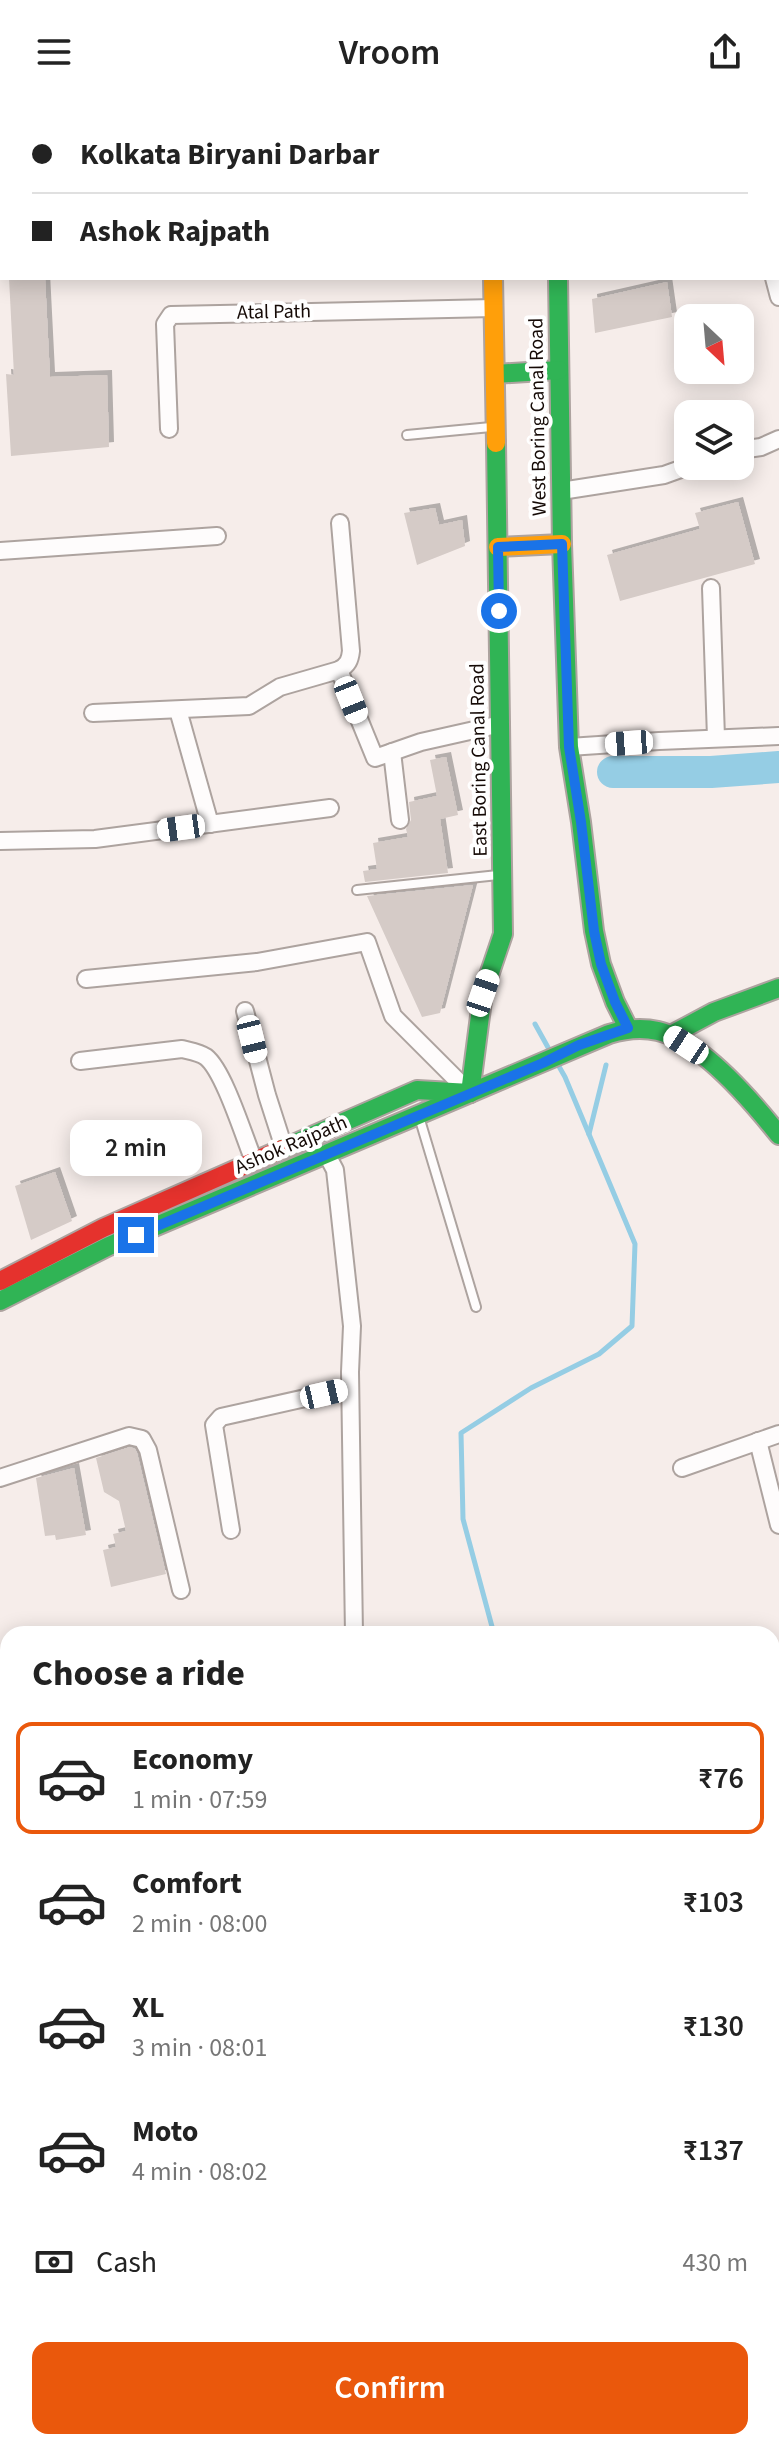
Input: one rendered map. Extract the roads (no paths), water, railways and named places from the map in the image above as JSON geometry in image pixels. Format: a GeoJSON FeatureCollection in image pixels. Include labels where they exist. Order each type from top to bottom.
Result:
{"type":"FeatureCollection","features":[{"type":"Feature","properties":{"kind":"main road","name":"East Boring Canal Road"},"geometry":{"type":"LineString","coordinates":[[470,1093],[483,993],[503,934],[493,280]]}},
{"type":"Feature","properties":{"kind":"main road","name":"West Boring Canal Road"},"geometry":{"type":"LineString","coordinates":[[558,280],[569,747],[594,931],[601,964],[628,1028]]}},
{"type":"Feature","properties":{"kind":"main road"},"geometry":{"type":"LineString","coordinates":[[495,374],[559,370]]}},
{"type":"Feature","properties":{"kind":"main road"},"geometry":{"type":"LineString","coordinates":[[498,547],[562,544]]}},
{"type":"Feature","properties":{"kind":"main road"},"geometry":{"type":"LineString","coordinates":[[671,1035],[714,1012],[779,988]]}},
{"type":"Feature","properties":{"kind":"main road","name":"Ashok Rajpath"},"geometry":{"type":"LineString","coordinates":[[0,1301],[109,1246],[579,1045],[628,1028],[671,1035],[731,1078],[779,1135]]}},
{"type":"Feature","properties":{"kind":"main road","name":"Ashok Rajpath"},"geometry":{"type":"LineString","coordinates":[[0,1281],[103,1228],[417,1090],[470,1093]]}},
{"type":"Feature","properties":{"kind":"street","name":"Atal Path"},"geometry":{"type":"LineString","coordinates":[[169,429],[165,324],[171,315],[494,308]]}},
{"type":"Feature","properties":{"kind":"street"},"geometry":{"type":"LineString","coordinates":[[754,448],[779,439]]}},
{"type":"Feature","properties":{"kind":"street"},"geometry":{"type":"LineString","coordinates":[[561,491],[674,471]]}},
{"type":"Feature","properties":{"kind":"street"},"geometry":{"type":"LineString","coordinates":[[93,713],[249,706],[280,687],[346,666],[351,651],[340,523]]}},
{"type":"Feature","properties":{"kind":"street"},"geometry":{"type":"LineString","coordinates":[[0,551],[217,536]]}},
{"type":"Feature","properties":{"kind":"street"},"geometry":{"type":"LineString","coordinates":[[711,588],[716,738]]}},
{"type":"Feature","properties":{"kind":"street"},"geometry":{"type":"LineString","coordinates":[[339,670],[375,758],[421,742],[501,724]]}},
{"type":"Feature","properties":{"kind":"street"},"geometry":{"type":"LineString","coordinates":[[178,710],[210,824]]}},
{"type":"Feature","properties":{"kind":"street"},"geometry":{"type":"LineString","coordinates":[[569,747],[779,736]]}},
{"type":"Feature","properties":{"kind":"street"},"geometry":{"type":"LineString","coordinates":[[392,752],[400,820]]}},
{"type":"Feature","properties":{"kind":"street"},"geometry":{"type":"LineString","coordinates":[[0,841],[95,839],[330,808]]}},
{"type":"Feature","properties":{"kind":"street"},"geometry":{"type":"LineString","coordinates":[[86,979],[257,962],[367,942],[393,1016],[470,1093]]}},
{"type":"Feature","properties":{"kind":"street"},"geometry":{"type":"LineString","coordinates":[[245,1011],[284,1148]]}},
{"type":"Feature","properties":{"kind":"street"},"geometry":{"type":"LineString","coordinates":[[80,1061],[182,1049],[207,1057],[221,1080],[254,1161]]}},
{"type":"Feature","properties":{"kind":"street"},"geometry":{"type":"LineString","coordinates":[[326,1153],[335,1170],[352,1326],[354,1626]]}},
{"type":"Feature","properties":{"kind":"street"},"geometry":{"type":"LineString","coordinates":[[231,1530],[214,1425],[221,1417],[350,1388]]}},
{"type":"Feature","properties":{"kind":"street"},"geometry":{"type":"LineString","coordinates":[[682,1468],[779,1434]]}},
{"type":"Feature","properties":{"kind":"street"},"geometry":{"type":"LineString","coordinates":[[0,1478],[129,1436],[142,1439],[148,1450],[181,1590]]}},
{"type":"Feature","properties":{"kind":"street"},"geometry":{"type":"LineString","coordinates":[[758,1441],[779,1525]]}},
{"type":"Feature","properties":{"kind":"lane"},"geometry":{"type":"LineString","coordinates":[[407,435],[496,427]]}},
{"type":"Feature","properties":{"kind":"lane"},"geometry":{"type":"LineString","coordinates":[[357,890],[502,874]]}},
{"type":"Feature","properties":{"kind":"lane"},"geometry":{"type":"LineString","coordinates":[[418,1115],[476,1307]]}},
{"type":"Feature","properties":{"kind":"waterway"},"geometry":{"type":"LineString","coordinates":[[613,772],[711,772],[779,767]]}},
{"type":"Feature","properties":{"kind":"waterway"},"geometry":{"type":"LineString","coordinates":[[535,1024],[550,1051]]}},
{"type":"Feature","properties":{"kind":"waterway"},"geometry":{"type":"LineString","coordinates":[[492,1626],[463,1519],[461,1433],[531,1388],[599,1354],[632,1326],[635,1244],[557,1063]]}},
{"type":"Feature","properties":{"kind":"waterway"},"geometry":{"type":"LineString","coordinates":[[589,1134],[606,1065]]}}]}
